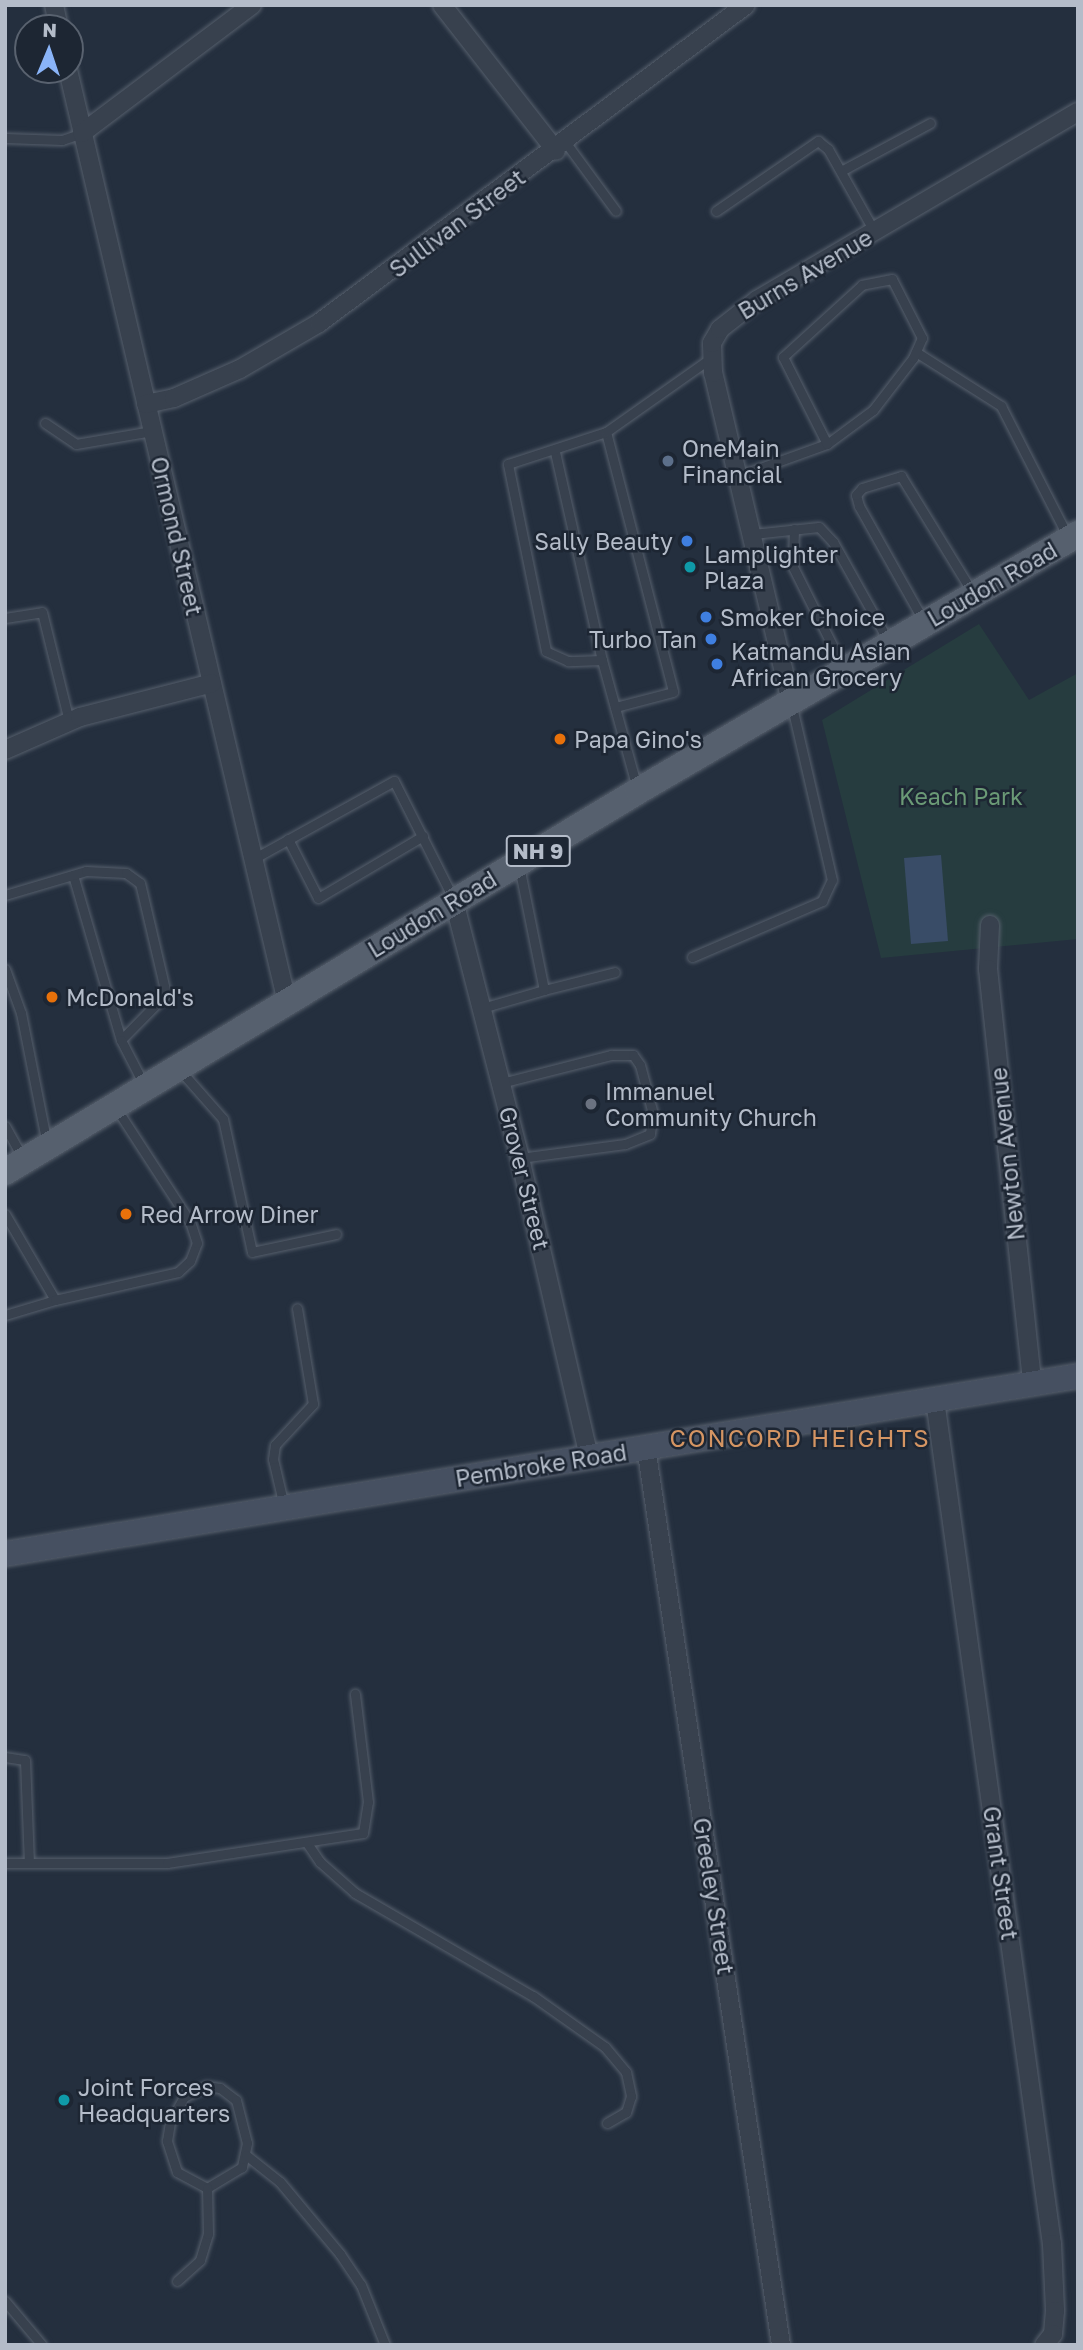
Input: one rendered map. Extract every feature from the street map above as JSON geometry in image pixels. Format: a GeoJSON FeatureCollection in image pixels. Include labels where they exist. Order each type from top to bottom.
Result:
{"type":"FeatureCollection","features":[{"type":"Feature","properties":{"kind":"main road","name":"Loudon Road"},"geometry":{"type":"LineString","coordinates":[[15,1166],[638,790],[1074,538]]}},
{"type":"Feature","properties":{"kind":"street"},"geometry":{"type":"LineString","coordinates":[[82,133],[252,5]]}},
{"type":"Feature","properties":{"kind":"street"},"geometry":{"type":"LineString","coordinates":[[442,5],[561,147]]}},
{"type":"Feature","properties":{"kind":"street","name":"Sullivan Street"},"geometry":{"type":"LineString","coordinates":[[146,404],[174,398],[240,369],[318,323],[561,147],[746,5]]}},
{"type":"Feature","properties":{"kind":"street","name":"Ormond Street"},"geometry":{"type":"LineString","coordinates":[[71,84],[287,1002]]}},
{"type":"Feature","properties":{"kind":"street","name":"Burns Avenue"},"geometry":{"type":"LineString","coordinates":[[711,358],[720,329],[738,313],[1078,112]]}},
{"type":"Feature","properties":{"kind":"street"},"geometry":{"type":"LineString","coordinates":[[711,358],[791,702]]}},
{"type":"Feature","properties":{"kind":"street"},"geometry":{"type":"LineString","coordinates":[[5,750],[69,721],[212,683]]}},
{"type":"Feature","properties":{"kind":"street","name":"Grover Street"},"geometry":{"type":"LineString","coordinates":[[454,901],[520,1158],[589,1456]]}},
{"type":"Feature","properties":{"kind":"street","name":"Newton Avenue"},"geometry":{"type":"LineString","coordinates":[[990,925],[988,969],[1032,1383]]}},
{"type":"Feature","properties":{"kind":"street","name":"Pembroke Road"},"geometry":{"type":"LineString","coordinates":[[5,1554],[1078,1376]]}},
{"type":"Feature","properties":{"kind":"street","name":"Grant Street"},"geometry":{"type":"LineString","coordinates":[[935,1399],[1052,2244],[1055,2311],[1053,2334],[1044,2345]]}},
{"type":"Feature","properties":{"kind":"street","name":"Greeley Street"},"geometry":{"type":"LineString","coordinates":[[646,1447],[781,2345]]}},
{"type":"Feature","properties":{"kind":"lane"},"geometry":{"type":"LineString","coordinates":[[841,171],[930,123]]}},
{"type":"Feature","properties":{"kind":"lane"},"geometry":{"type":"LineString","coordinates":[[5,138],[62,140],[82,133]]}},
{"type":"Feature","properties":{"kind":"lane"},"geometry":{"type":"LineString","coordinates":[[716,211],[818,141],[841,171],[874,232]]}},
{"type":"Feature","properties":{"kind":"lane"},"geometry":{"type":"LineString","coordinates":[[561,147],[616,211]]}},
{"type":"Feature","properties":{"kind":"lane"},"geometry":{"type":"LineString","coordinates":[[738,476],[827,444],[873,410],[916,352],[922,338],[892,279],[862,285],[783,357],[827,444]]}},
{"type":"Feature","properties":{"kind":"lane"},"geometry":{"type":"LineString","coordinates":[[916,352],[1001,406],[1074,538]]}},
{"type":"Feature","properties":{"kind":"lane"},"geometry":{"type":"LineString","coordinates":[[602,660],[568,661],[546,651],[534,606],[508,464],[555,452],[606,432],[711,358]]}},
{"type":"Feature","properties":{"kind":"lane"},"geometry":{"type":"LineString","coordinates":[[45,423],[76,444],[152,431]]}},
{"type":"Feature","properties":{"kind":"lane"},"geometry":{"type":"LineString","coordinates":[[606,432],[673,692],[614,707]]}},
{"type":"Feature","properties":{"kind":"lane"},"geometry":{"type":"LineString","coordinates":[[555,452],[602,660],[638,790]]}},
{"type":"Feature","properties":{"kind":"lane"},"geometry":{"type":"LineString","coordinates":[[925,623],[859,506],[856,495],[862,488],[901,477],[973,594]]}},
{"type":"Feature","properties":{"kind":"lane"},"geometry":{"type":"LineString","coordinates":[[752,534],[819,527],[833,541],[890,644]]}},
{"type":"Feature","properties":{"kind":"lane"},"geometry":{"type":"LineString","coordinates":[[794,529],[793,567],[845,671]]}},
{"type":"Feature","properties":{"kind":"lane"},"geometry":{"type":"LineString","coordinates":[[5,618],[42,612],[69,721]]}},
{"type":"Feature","properties":{"kind":"lane"},"geometry":{"type":"LineString","coordinates":[[692,957],[822,901],[832,880],[791,702]]}},
{"type":"Feature","properties":{"kind":"lane"},"geometry":{"type":"LineString","coordinates":[[253,859],[394,781],[454,901]]}},
{"type":"Feature","properties":{"kind":"lane"},"geometry":{"type":"LineString","coordinates":[[288,839],[317,898],[423,836]]}},
{"type":"Feature","properties":{"kind":"lane"},"geometry":{"type":"LineString","coordinates":[[518,863],[544,990]]}},
{"type":"Feature","properties":{"kind":"lane"},"geometry":{"type":"LineString","coordinates":[[5,895],[73,875],[101,870],[126,873],[140,883],[166,994],[121,1040]]}},
{"type":"Feature","properties":{"kind":"lane"},"geometry":{"type":"LineString","coordinates":[[73,875],[121,1040],[145,1086]]}},
{"type":"Feature","properties":{"kind":"lane"},"geometry":{"type":"LineString","coordinates":[[5,969],[21,1013],[47,1146]]}},
{"type":"Feature","properties":{"kind":"lane"},"geometry":{"type":"LineString","coordinates":[[482,1008],[615,972]]}},
{"type":"Feature","properties":{"kind":"lane"},"geometry":{"type":"LineString","coordinates":[[501,1083],[611,1055],[633,1055],[653,1114],[650,1134],[625,1144],[520,1158]]}},
{"type":"Feature","properties":{"kind":"lane"},"geometry":{"type":"LineString","coordinates":[[178,1067],[223,1118],[252,1252],[336,1234]]}},
{"type":"Feature","properties":{"kind":"lane"},"geometry":{"type":"LineString","coordinates":[[5,1315],[55,1300],[178,1272],[190,1261],[197,1243],[190,1222],[115,1106]]}},
{"type":"Feature","properties":{"kind":"lane"},"geometry":{"type":"LineString","coordinates":[[5,1126],[15,1166]]}},
{"type":"Feature","properties":{"kind":"lane"},"geometry":{"type":"LineString","coordinates":[[5,1214],[10,1233],[55,1300]]}},
{"type":"Feature","properties":{"kind":"lane"},"geometry":{"type":"LineString","coordinates":[[284,1507],[273,1459],[275,1445],[313,1404],[297,1308]]}},
{"type":"Feature","properties":{"kind":"lane"},"geometry":{"type":"LineString","coordinates":[[5,1863],[167,1863],[363,1833],[368,1802],[355,1694]]}},
{"type":"Feature","properties":{"kind":"lane"},"geometry":{"type":"LineString","coordinates":[[5,1757],[24,1760],[29,1863]]}},
{"type":"Feature","properties":{"kind":"lane"},"geometry":{"type":"LineString","coordinates":[[307,1843],[320,1862],[355,1894],[533,1996],[605,2047],[626,2072],[631,2096],[626,2112],[607,2123]]}},
{"type":"Feature","properties":{"kind":"lane"},"geometry":{"type":"LineString","coordinates":[[206,2086],[230,2093],[243,2114],[246,2155],[242,2167],[231,2177],[207,2188],[187,2182],[170,2158],[170,2122],[184,2097],[206,2086]]}},
{"type":"Feature","properties":{"kind":"lane"},"geometry":{"type":"LineString","coordinates":[[246,2155],[280,2182],[340,2254],[361,2285],[385,2345]]}},
{"type":"Feature","properties":{"kind":"lane"},"geometry":{"type":"LineString","coordinates":[[177,2281],[200,2260],[208,2234],[207,2188]]}},
{"type":"Feature","properties":{"kind":"lane"},"geometry":{"type":"LineString","coordinates":[[5,2301],[42,2345]]}},
{"type":"Feature","properties":{"kind":"green space","name":"Keach Park"},"geometry":{"type":"Polygon","coordinates":[[[979,624],[1029,700],[1078,673],[1078,939],[881,958],[822,720],[979,624]]]}},
{"type":"Feature","properties":{"kind":"water"},"geometry":{"type":"Polygon","coordinates":[[[941,855],[948,941],[911,944],[904,858],[941,855]]]}},
{"type":"Feature","properties":{"kind":"place","name":"OneMain Financial"},"geometry":{"type":"Point","coordinates":[668,461]}},
{"type":"Feature","properties":{"kind":"place","name":"Sally Beauty"},"geometry":{"type":"Point","coordinates":[687,541]}},
{"type":"Feature","properties":{"kind":"place","name":"Lamplighter Plaza"},"geometry":{"type":"Point","coordinates":[690,567]}},
{"type":"Feature","properties":{"kind":"place","name":"Smoker Choice"},"geometry":{"type":"Point","coordinates":[706,617]}},
{"type":"Feature","properties":{"kind":"place","name":"Turbo Tan"},"geometry":{"type":"Point","coordinates":[711,639]}},
{"type":"Feature","properties":{"kind":"place","name":"Katmandu Asian African Grocery"},"geometry":{"type":"Point","coordinates":[717,664]}},
{"type":"Feature","properties":{"kind":"place","name":"Papa Gino's"},"geometry":{"type":"Point","coordinates":[560,739]}},
{"type":"Feature","properties":{"kind":"place","name":"McDonald's"},"geometry":{"type":"Point","coordinates":[52,997]}},
{"type":"Feature","properties":{"kind":"place","name":"Immanuel Community Church"},"geometry":{"type":"Point","coordinates":[591,1104]}},
{"type":"Feature","properties":{"kind":"place","name":"Red Arrow Diner"},"geometry":{"type":"Point","coordinates":[126,1214]}},
{"type":"Feature","properties":{"kind":"place","name":"Joint Forces Headquarters"},"geometry":{"type":"Point","coordinates":[64,2100]}},
{"type":"Feature","properties":{"kind":"district","name":"CONCORD HEIGHTS"},"geometry":{"type":"Point","coordinates":[800,1438]}}]}
